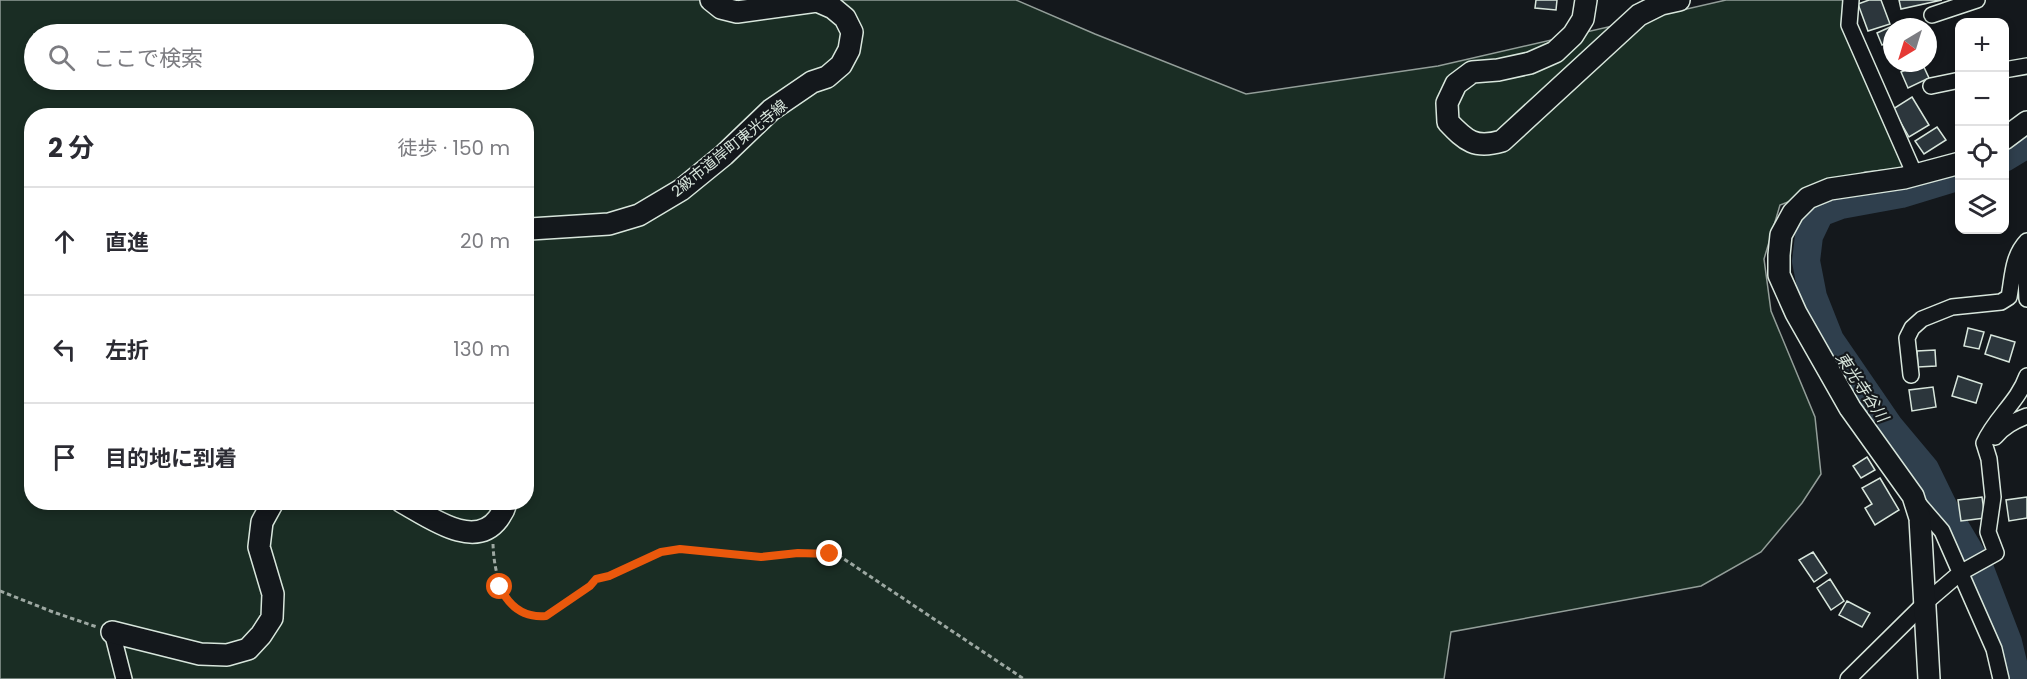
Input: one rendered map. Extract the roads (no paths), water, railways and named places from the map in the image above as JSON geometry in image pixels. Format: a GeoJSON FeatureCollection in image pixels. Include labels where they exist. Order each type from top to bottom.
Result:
{"type":"FeatureCollection","features":[{"type":"Feature","properties":{"kind":"street","name":"2級市道岸町東光寺線"},"geometry":{"type":"LineString","coordinates":[[534,229],[609,224],[639,215],[681,190],[724,155],[771,110],[812,82],[827,76],[841,65],[849,50],[852,32],[845,18],[833,8],[817,1],[737,12],[721,9],[711,0]]}},
{"type":"Feature","properties":{"kind":"street"},"geometry":{"type":"LineString","coordinates":[[1586,0],[1583,18],[1573,35],[1555,52],[1530,63],[1498,70],[1472,72],[1456,84],[1447,103],[1448,122],[1464,139],[1485,146],[1502,141],[1639,15],[1661,4],[1679,0]]}},
{"type":"Feature","properties":{"kind":"street"},"geometry":{"type":"LineString","coordinates":[[1851,0],[1849,25],[1915,175]]}},
{"type":"Feature","properties":{"kind":"street"},"geometry":{"type":"LineString","coordinates":[[1932,15],[1977,0]]}},
{"type":"Feature","properties":{"kind":"street"},"geometry":{"type":"LineString","coordinates":[[2009,69],[2027,66]]}},
{"type":"Feature","properties":{"kind":"street"},"geometry":{"type":"LineString","coordinates":[[1931,86],[1955,81]]}},
{"type":"Feature","properties":{"kind":"street"},"geometry":{"type":"LineString","coordinates":[[2009,135],[2027,122]]}},
{"type":"Feature","properties":{"kind":"street"},"geometry":{"type":"LineString","coordinates":[[1955,164],[1915,175],[1830,189],[1808,198],[1793,213],[1781,235],[1779,275],[1815,349],[1850,408],[1913,496],[1942,531],[1965,570],[1994,650],[2001,679]]}},
{"type":"Feature","properties":{"kind":"street"},"geometry":{"type":"LineString","coordinates":[[1911,375],[1907,338],[1911,328],[1922,320],[1952,307],[2001,302],[2009,297],[2014,262],[2019,250],[2027,241]]}},
{"type":"Feature","properties":{"kind":"street"},"geometry":{"type":"LineString","coordinates":[[2027,252],[2025,259],[2027,299]]}},
{"type":"Feature","properties":{"kind":"street"},"geometry":{"type":"LineString","coordinates":[[1848,679],[1924,603],[1965,570],[1996,553],[1988,532],[1993,497],[1989,459],[1984,442],[1990,430],[2011,406],[2027,376]]}},
{"type":"Feature","properties":{"kind":"street"},"geometry":{"type":"LineString","coordinates":[[1989,459],[1993,439],[2002,429],[2027,416]]}},
{"type":"Feature","properties":{"kind":"street"},"geometry":{"type":"LineString","coordinates":[[1913,496],[1920,518],[1929,679]]}},
{"type":"Feature","properties":{"kind":"street"},"geometry":{"type":"LineString","coordinates":[[124,679],[112,632],[200,654],[227,655],[248,649],[261,635],[272,618],[273,594],[260,547],[262,522],[269,510]]}},
{"type":"Feature","properties":{"kind":"street"},"geometry":{"type":"LineString","coordinates":[[417,510],[460,532],[485,530],[505,510]]}},
{"type":"Feature","properties":{"kind":"waterway","name":"東光寺谷川"},"geometry":{"type":"LineString","coordinates":[[2009,155],[2027,144]]}},
{"type":"Feature","properties":{"kind":"waterway","name":"東光寺谷川"},"geometry":{"type":"LineString","coordinates":[[1955,178],[1901,194],[1841,205],[1820,213],[1809,236],[1806,261],[1813,297],[1830,340],[1889,426],[1925,469],[1945,510],[1980,569],[2008,642],[2017,679]]}}]}
